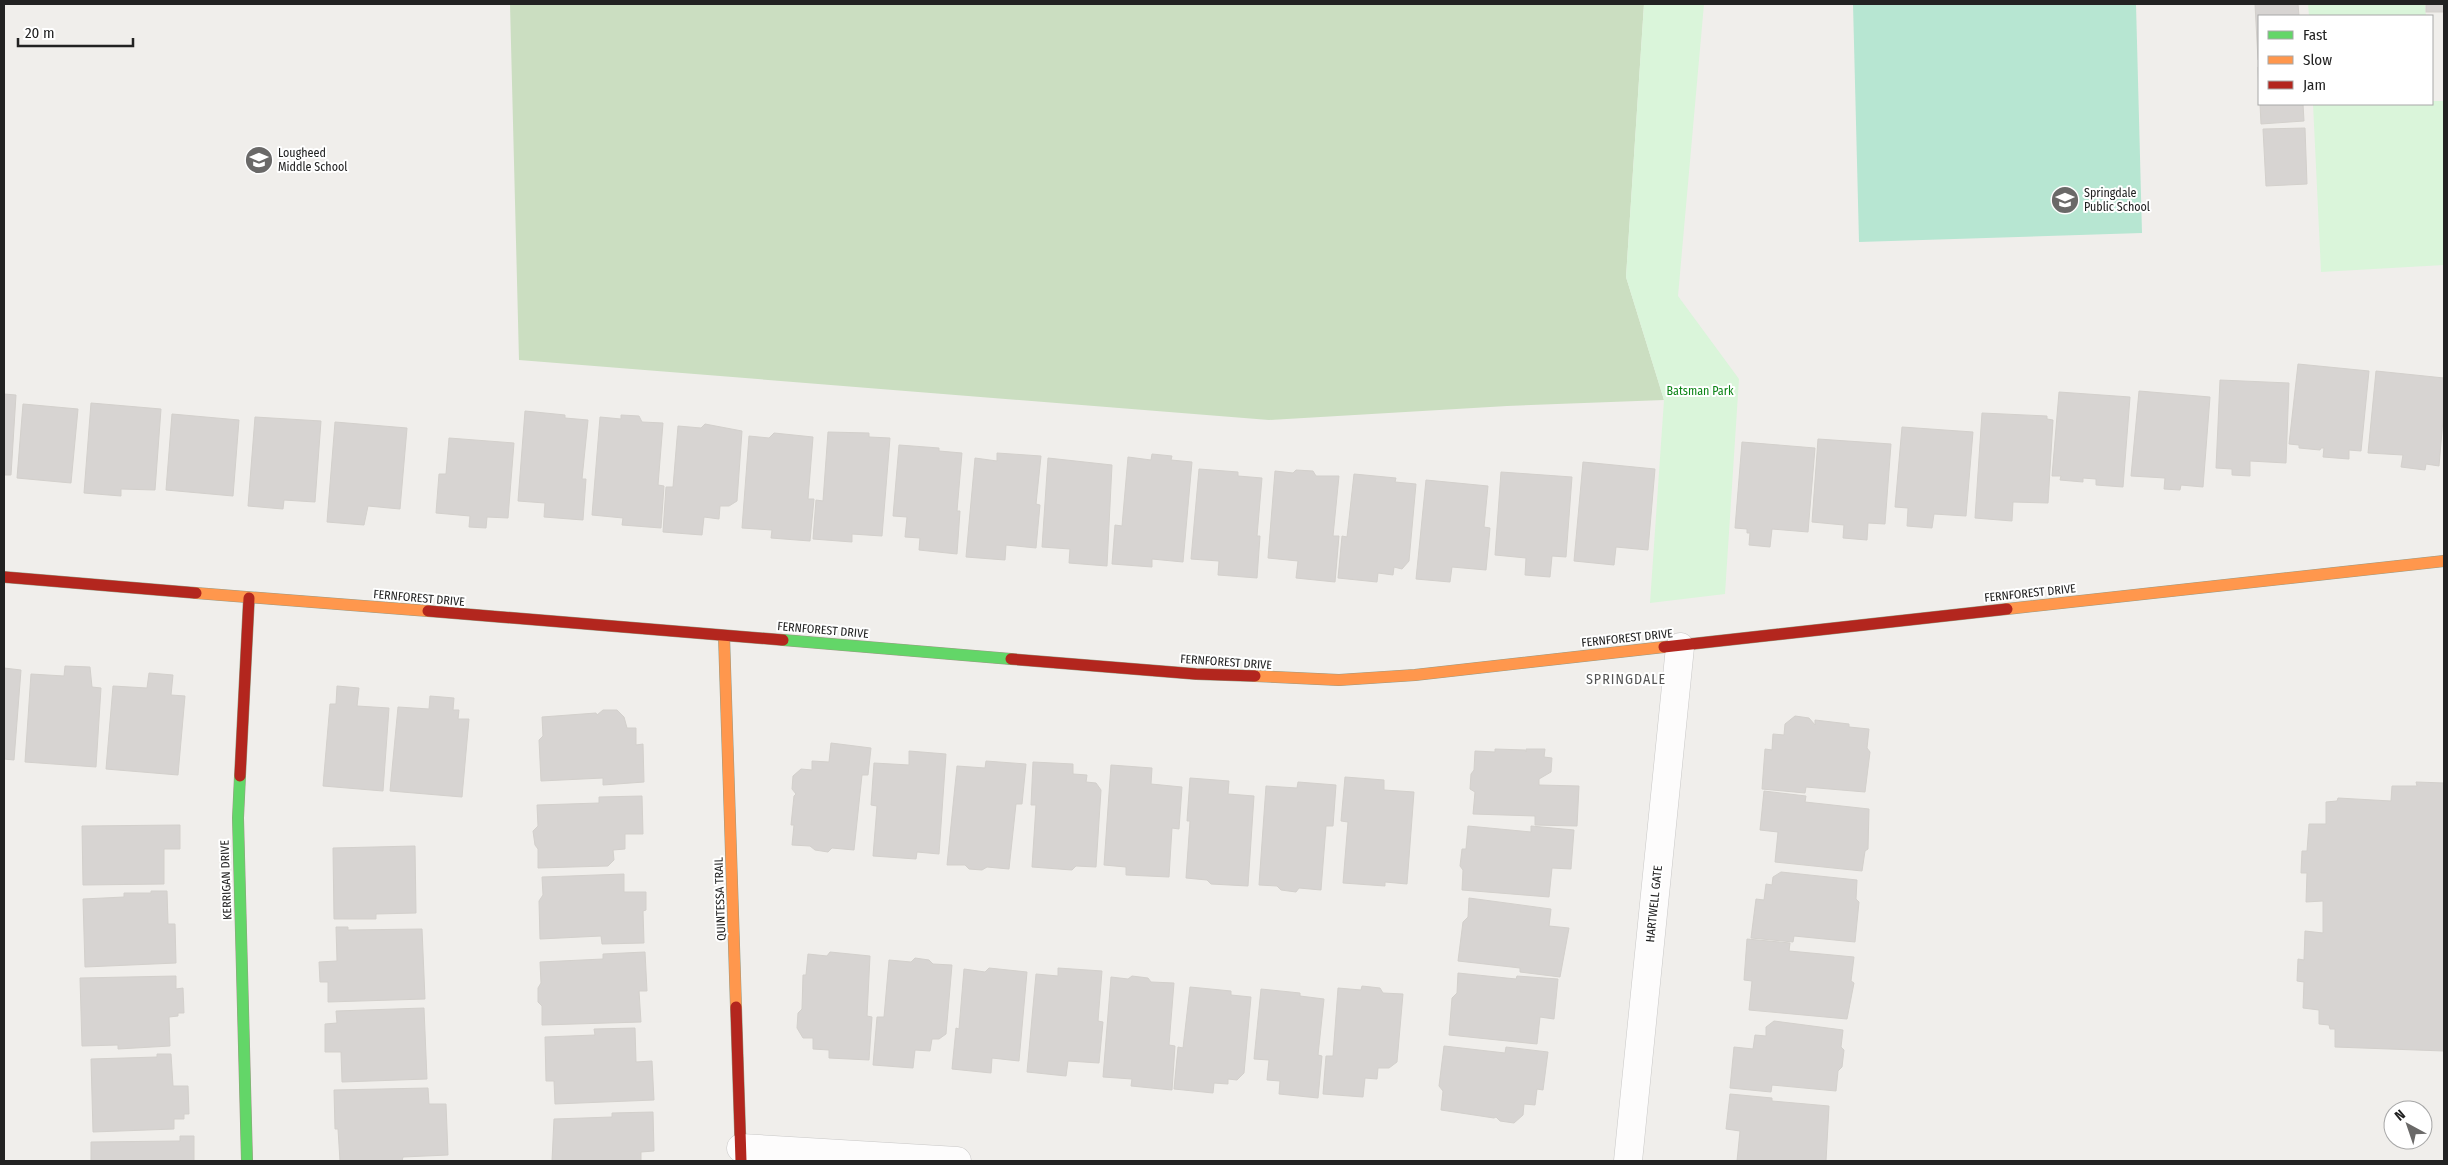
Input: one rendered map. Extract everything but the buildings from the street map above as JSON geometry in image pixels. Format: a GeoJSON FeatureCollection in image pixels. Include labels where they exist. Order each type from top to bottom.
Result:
{"type":"FeatureCollection","features":[{"type":"Feature","properties":{"kind":"street","name":"FERNFOREST DRIVE"},"geometry":{"type":"LineString","coordinates":[[4,577],[1196,674],[1301,680],[1339,680],[1415,675],[1680,647],[2444,561]]}},
{"type":"Feature","properties":{"kind":"street","name":"KERRIGAN DRIVE"},"geometry":{"type":"LineString","coordinates":[[247,1161],[238,818],[249,598]]}},
{"type":"Feature","properties":{"kind":"street","name":"QUINTESSA TRAIL"},"geometry":{"type":"LineString","coordinates":[[724,636],[741,1154]]}},
{"type":"Feature","properties":{"kind":"street","name":"HARTWELL GATE"},"geometry":{"type":"LineString","coordinates":[[1628,1161],[1680,647]]}},
{"type":"Feature","properties":{"kind":"street"},"geometry":{"type":"LineString","coordinates":[[741,1154],[957,1161]]}},
{"type":"Feature","properties":{"kind":"green space"},"geometry":{"type":"Polygon","coordinates":[[[510,4],[1644,4],[1626,277],[1664,400],[1507,406],[1269,420],[519,360],[510,4]]]}},
{"type":"Feature","properties":{"kind":"green space","name":"Batsman Park"},"geometry":{"type":"Polygon","coordinates":[[[1644,4],[1704,4],[1678,296],[1739,379],[1725,594],[1650,603],[1664,400],[1626,277],[1644,4]]]}},
{"type":"Feature","properties":{"kind":"green space"},"geometry":{"type":"Polygon","coordinates":[[[1853,4],[2136,4],[2142,233],[1859,242],[1853,4]]]}},
{"type":"Feature","properties":{"kind":"green space"},"geometry":{"type":"Polygon","coordinates":[[[2308,4],[2425,4],[2426,15],[2309,15],[2308,4]]]}},
{"type":"Feature","properties":{"kind":"green space"},"geometry":{"type":"Polygon","coordinates":[[[2433,101],[2444,101],[2444,265],[2321,272],[2313,105],[2433,105],[2433,101]]]}},
{"type":"Feature","properties":{"kind":"traffic: fast"},"geometry":{"type":"LineString","coordinates":[[783,640],[1011,659]]}},
{"type":"Feature","properties":{"kind":"traffic: fast"},"geometry":{"type":"LineString","coordinates":[[240,776],[238,818],[247,1161]]}},
{"type":"Feature","properties":{"kind":"traffic: slow"},"geometry":{"type":"LineString","coordinates":[[2007,609],[2444,561]]}},
{"type":"Feature","properties":{"kind":"traffic: slow"},"geometry":{"type":"LineString","coordinates":[[196,593],[428,611]]}},
{"type":"Feature","properties":{"kind":"traffic: slow"},"geometry":{"type":"LineString","coordinates":[[724,636],[736,1007]]}},
{"type":"Feature","properties":{"kind":"traffic: slow"},"geometry":{"type":"LineString","coordinates":[[1255,676],[1339,680],[1415,675],[1664,647]]}},
{"type":"Feature","properties":{"kind":"traffic: jam"},"geometry":{"type":"LineString","coordinates":[[4,577],[196,593]]}},
{"type":"Feature","properties":{"kind":"traffic: jam"},"geometry":{"type":"LineString","coordinates":[[240,776],[249,598]]}},
{"type":"Feature","properties":{"kind":"traffic: jam"},"geometry":{"type":"LineString","coordinates":[[1664,647],[2007,609]]}},
{"type":"Feature","properties":{"kind":"traffic: jam"},"geometry":{"type":"LineString","coordinates":[[428,611],[783,640]]}},
{"type":"Feature","properties":{"kind":"traffic: jam"},"geometry":{"type":"LineString","coordinates":[[1011,659],[1196,674],[1255,676]]}},
{"type":"Feature","properties":{"kind":"traffic: jam"},"geometry":{"type":"LineString","coordinates":[[736,1007],[741,1161]]}},
{"type":"Feature","properties":{"kind":"place","name":"Lougheed Middle School"},"geometry":{"type":"Point","coordinates":[259,160]}},
{"type":"Feature","properties":{"kind":"place","name":"Springdale Public School"},"geometry":{"type":"Point","coordinates":[2065,200]}},
{"type":"Feature","properties":{"kind":"district","name":"SPRINGDALE"},"geometry":{"type":"Point","coordinates":[1626,679]}}]}
